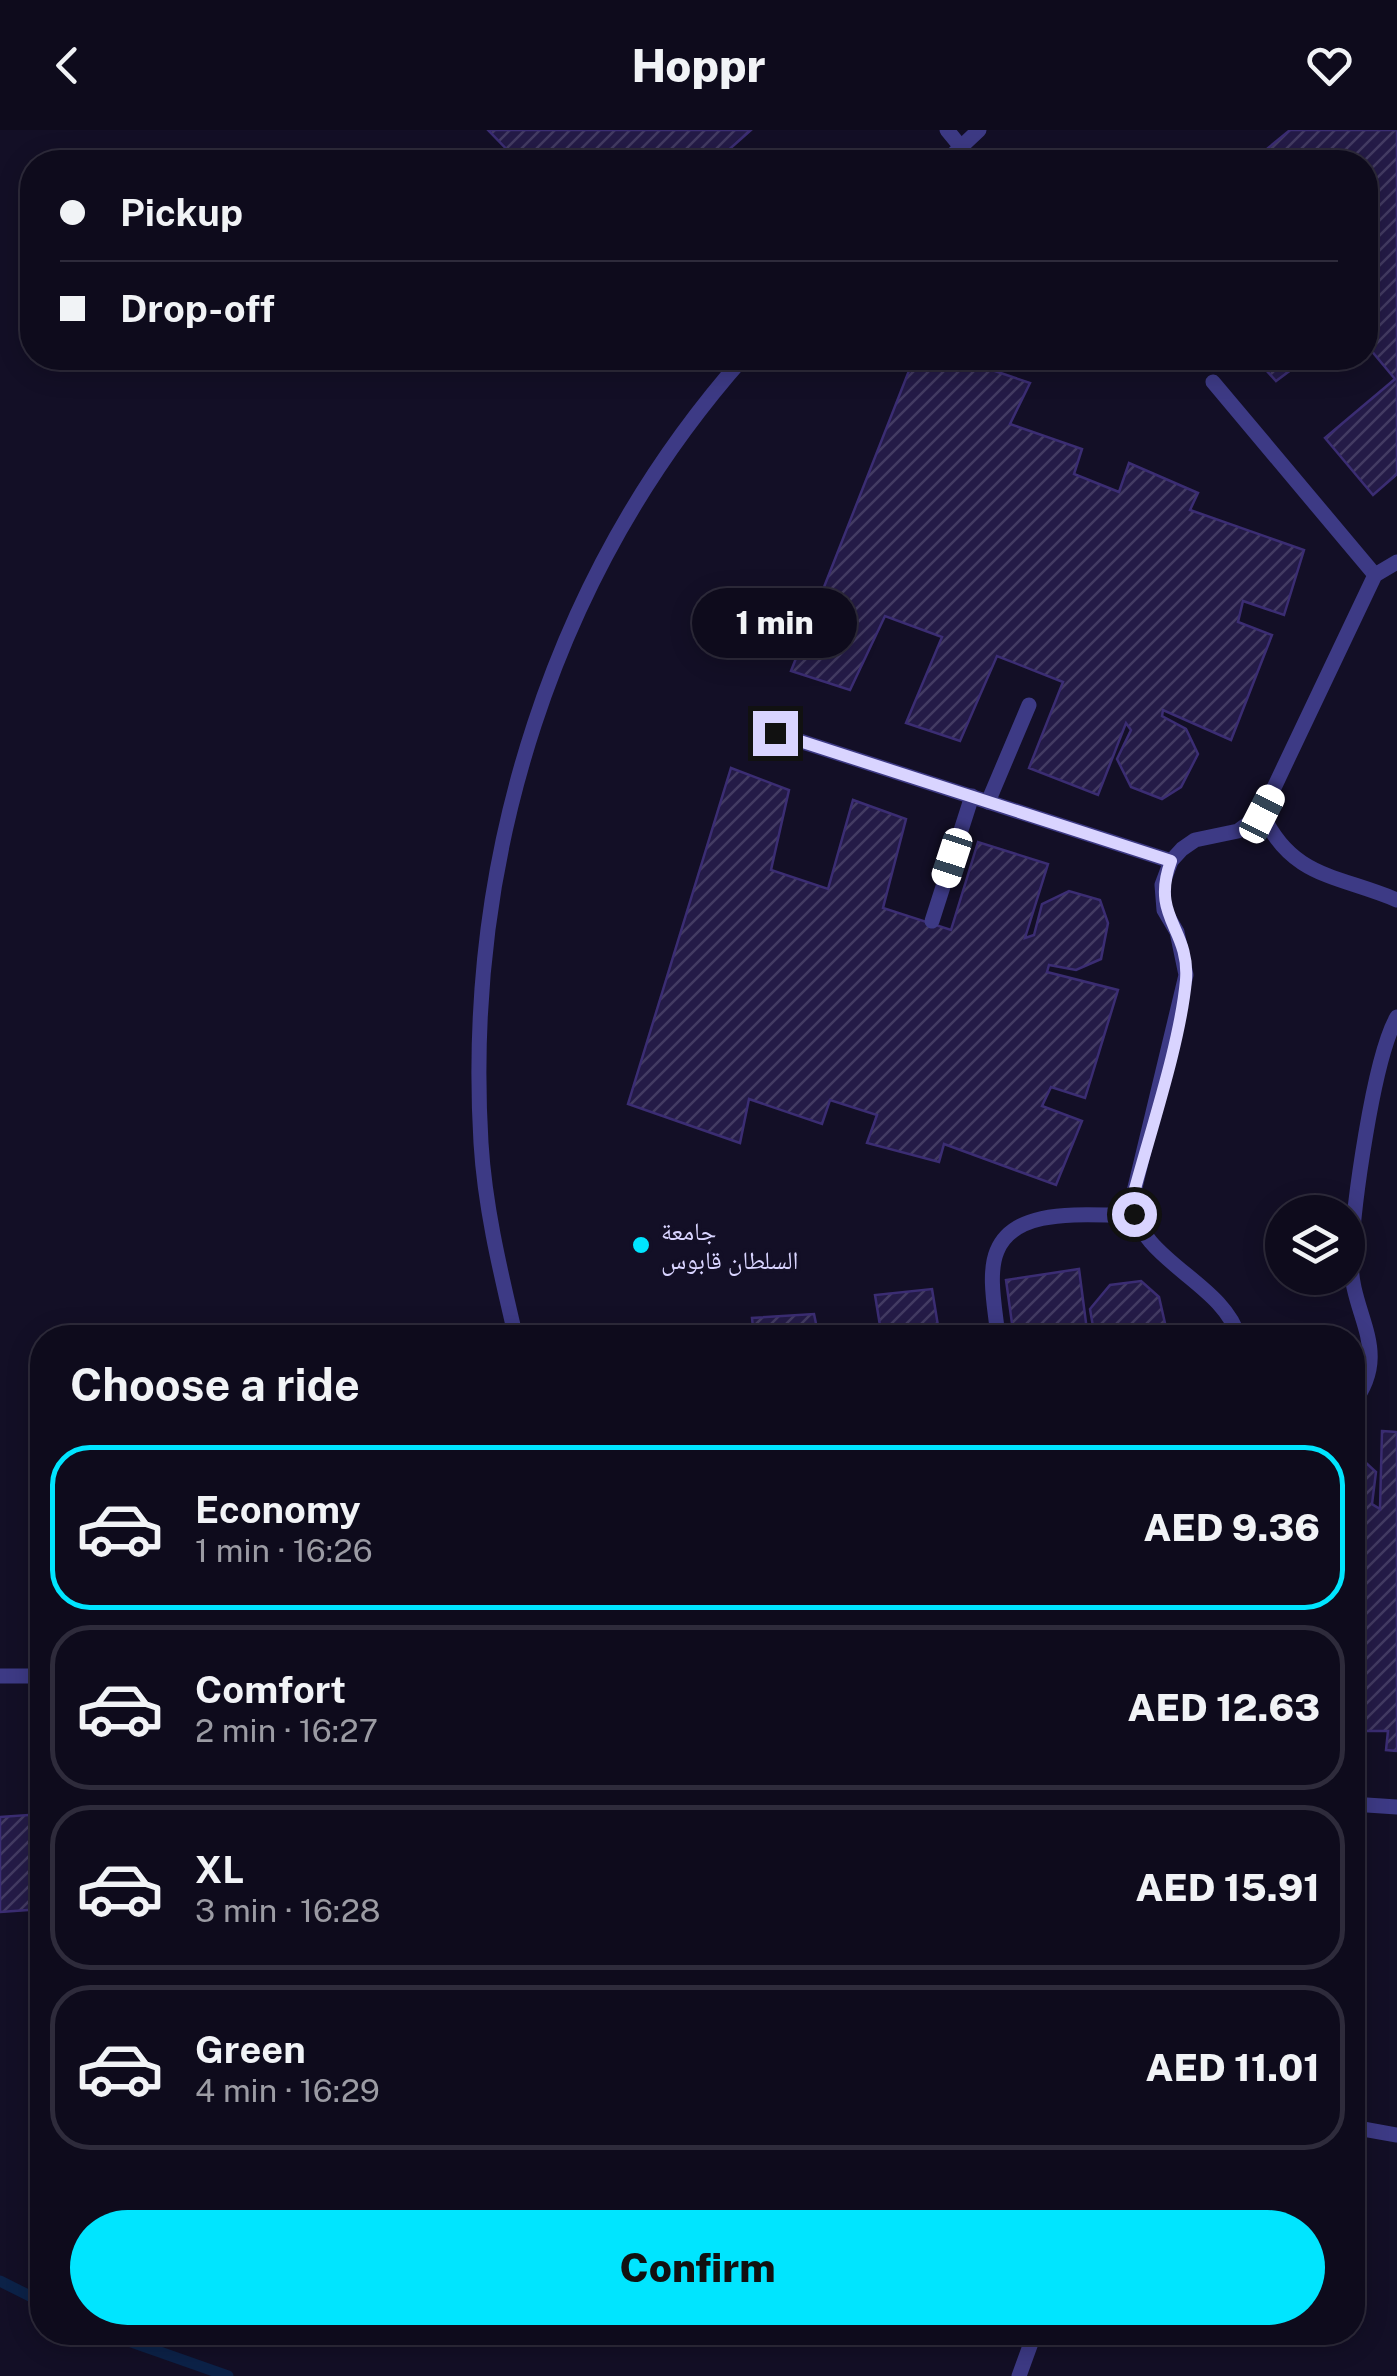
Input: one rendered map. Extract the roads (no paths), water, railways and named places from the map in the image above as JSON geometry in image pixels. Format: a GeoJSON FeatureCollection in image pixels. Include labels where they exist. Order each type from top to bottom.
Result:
{"type":"FeatureCollection","features":[{"type":"Feature","properties":{"kind":"lane"},"geometry":{"type":"LineString","coordinates":[[947,130],[962,147]]}},
{"type":"Feature","properties":{"kind":"lane"},"geometry":{"type":"LineString","coordinates":[[959,150],[979,130]]}},
{"type":"Feature","properties":{"kind":"lane"},"geometry":{"type":"LineString","coordinates":[[513,1325],[496,1254],[481,1147],[478,1039],[486,931],[513,792],[538,706],[571,623],[612,544],[709,396],[733,370]]}},
{"type":"Feature","properties":{"kind":"lane"},"geometry":{"type":"LineString","coordinates":[[1213,382],[1374,575]]}},
{"type":"Feature","properties":{"kind":"lane"},"geometry":{"type":"LineString","coordinates":[[1233,1325],[1227,1312],[1149,1238],[1134,1214],[1132,1200],[1186,976],[1177,932],[1164,910],[1162,885],[1171,861],[1195,840],[1238,830],[1262,814],[1374,575],[1397,562]]}},
{"type":"Feature","properties":{"kind":"lane"},"geometry":{"type":"LineString","coordinates":[[932,921],[980,799],[1029,706]]}},
{"type":"Feature","properties":{"kind":"lane"},"geometry":{"type":"LineString","coordinates":[[775,733],[1171,861]]}},
{"type":"Feature","properties":{"kind":"lane"},"geometry":{"type":"LineString","coordinates":[[1262,814],[1273,838],[1291,858],[1315,872],[1397,900]]}},
{"type":"Feature","properties":{"kind":"lane"},"geometry":{"type":"LineString","coordinates":[[1365,1380],[1372,1367],[1372,1342],[1352,1281],[1352,1246],[1378,1068],[1397,1017]]}},
{"type":"Feature","properties":{"kind":"lane"},"geometry":{"type":"LineString","coordinates":[[997,1325],[993,1276],[996,1252],[1009,1232],[1030,1220],[1134,1214]]}},
{"type":"Feature","properties":{"kind":"lane"},"geometry":{"type":"LineString","coordinates":[[0,1676],[30,1676]]}},
{"type":"Feature","properties":{"kind":"lane"},"geometry":{"type":"LineString","coordinates":[[1365,1805],[1397,1807]]}},
{"type":"Feature","properties":{"kind":"lane"},"geometry":{"type":"LineString","coordinates":[[1365,2129],[1397,2135]]}},
{"type":"Feature","properties":{"kind":"lane"},"geometry":{"type":"LineString","coordinates":[[1019,2376],[1030,2345]]}},
{"type":"Feature","properties":{"kind":"waterway"},"geometry":{"type":"LineString","coordinates":[[0,2281],[30,2296]]}},
{"type":"Feature","properties":{"kind":"waterway"},"geometry":{"type":"LineString","coordinates":[[140,2345],[228,2376]]}},
{"type":"Feature","properties":{"kind":"place","name":"جامعة السلطان قابوس"},"geometry":{"type":"Point","coordinates":[641,1245]}}]}
